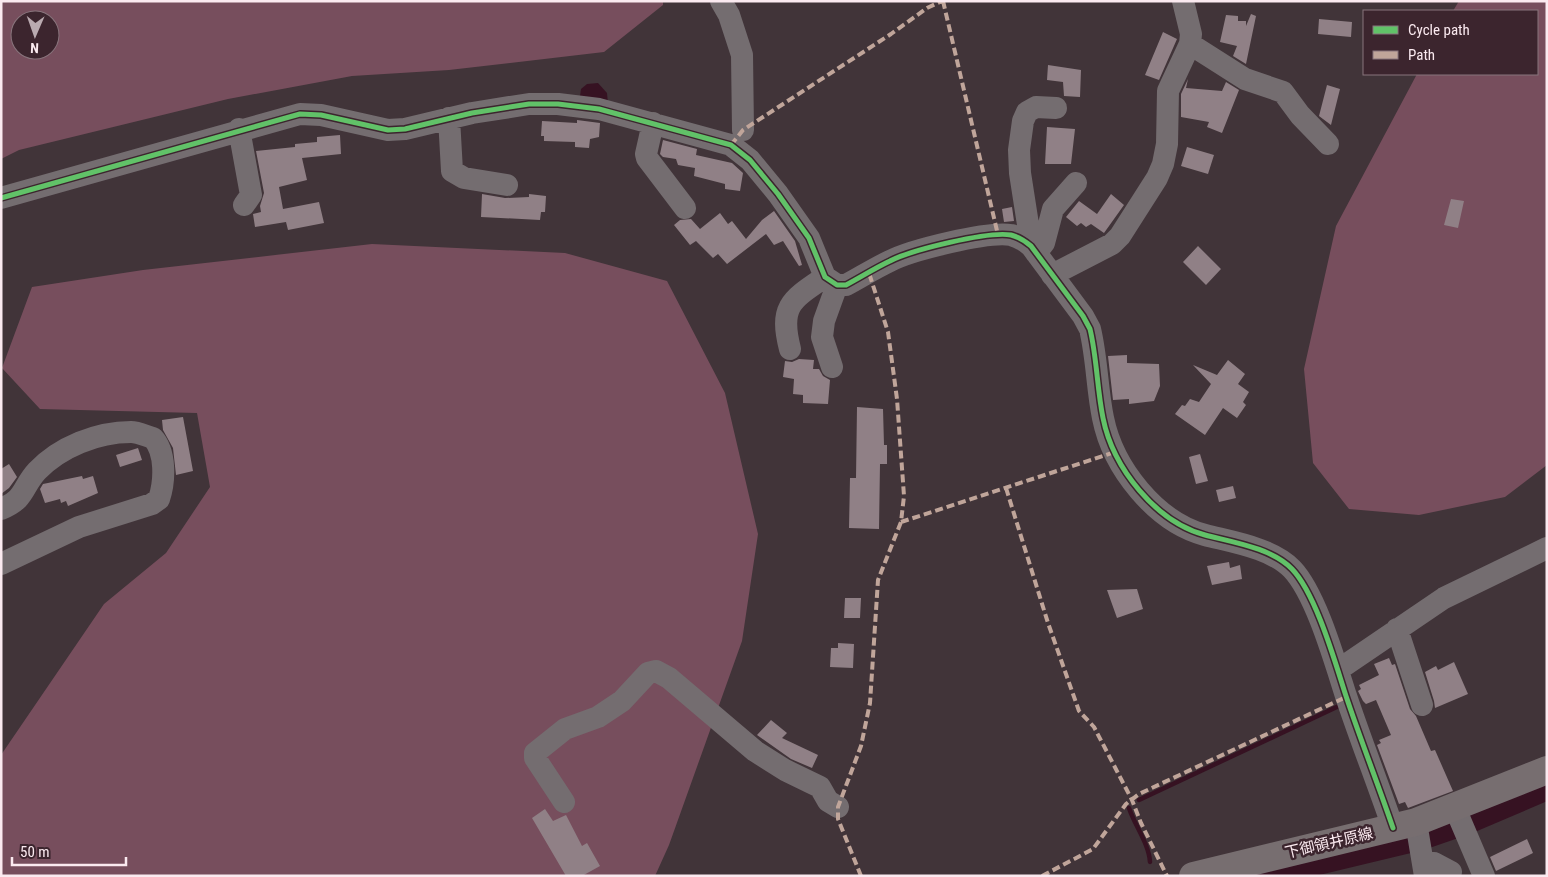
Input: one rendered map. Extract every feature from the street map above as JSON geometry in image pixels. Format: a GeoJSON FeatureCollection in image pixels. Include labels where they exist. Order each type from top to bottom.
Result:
{"type":"FeatureCollection","features":[{"type":"Feature","properties":{"kind":"main road","name":"下御領井原線"},"geometry":{"type":"LineString","coordinates":[[1193,876],[1404,825],[1455,808],[1547,770]]}},
{"type":"Feature","properties":{"kind":"street"},"geometry":{"type":"LineString","coordinates":[[721,1],[729,15],[742,56],[743,130]]}},
{"type":"Feature","properties":{"kind":"street"},"geometry":{"type":"LineString","coordinates":[[1052,275],[1112,244],[1120,236],[1157,178],[1163,164],[1166,144],[1168,91],[1190,44],[1191,34],[1183,1]]}},
{"type":"Feature","properties":{"kind":"street"},"geometry":{"type":"LineString","coordinates":[[1190,44],[1245,79],[1283,92],[1300,115],[1328,144]]}},
{"type":"Feature","properties":{"kind":"street"},"geometry":{"type":"LineString","coordinates":[[1,198],[239,129],[300,114],[321,115],[388,130],[405,129],[449,118],[530,104],[558,104],[599,109],[731,145],[750,160],[778,194],[809,238],[831,281],[822,337],[832,367]]}},
{"type":"Feature","properties":{"kind":"street"},"geometry":{"type":"LineString","coordinates":[[1030,246],[1020,173],[1019,150],[1023,120],[1027,112],[1036,107],[1056,108]]}},
{"type":"Feature","properties":{"kind":"street"},"geometry":{"type":"LineString","coordinates":[[449,118],[450,165],[452,171],[464,178],[507,185]]}},
{"type":"Feature","properties":{"kind":"street"},"geometry":{"type":"LineString","coordinates":[[653,123],[646,154],[684,208]]}},
{"type":"Feature","properties":{"kind":"street"},"geometry":{"type":"LineString","coordinates":[[239,129],[251,195],[244,205]]}},
{"type":"Feature","properties":{"kind":"street"},"geometry":{"type":"LineString","coordinates":[[1030,246],[1044,243],[1053,209],[1076,184]]}},
{"type":"Feature","properties":{"kind":"street"},"geometry":{"type":"LineString","coordinates":[[790,349],[785,329],[787,310],[800,294],[831,281],[846,285],[891,261],[947,243],[998,235],[1010,235],[1030,246],[1083,316],[1090,329],[1103,420],[1116,452],[1145,498],[1161,514],[1192,532],[1269,554],[1291,567],[1309,594],[1338,670],[1424,870],[1434,863],[1451,872]]}},
{"type":"Feature","properties":{"kind":"street"},"geometry":{"type":"LineString","coordinates":[[1,509],[10,506],[25,493],[36,472],[56,455],[78,443],[95,437],[131,432],[153,438],[160,447],[162,474],[159,499],[152,504],[79,527],[1,564]]}},
{"type":"Feature","properties":{"kind":"street"},"geometry":{"type":"LineString","coordinates":[[1338,670],[1444,598],[1547,548]]}},
{"type":"Feature","properties":{"kind":"street"},"geometry":{"type":"LineString","coordinates":[[1397,629],[1422,705]]}},
{"type":"Feature","properties":{"kind":"street"},"geometry":{"type":"LineString","coordinates":[[564,802],[535,758],[535,753],[564,730],[598,717],[622,701],[648,673],[656,671],[669,678],[754,751],[785,770],[820,787],[828,801],[838,807]]}},
{"type":"Feature","properties":{"kind":"street"},"geometry":{"type":"LineString","coordinates":[[1455,808],[1484,876]]}},
{"type":"Feature","properties":{"kind":"shaded area"},"geometry":{"type":"Polygon","coordinates":[[[1,1],[663,1],[663,5],[604,52],[449,70],[352,76],[228,99],[19,150],[1,159],[1,1]]]}},
{"type":"Feature","properties":{"kind":"shaded area"},"geometry":{"type":"Polygon","coordinates":[[[1459,1],[1547,1],[1547,465],[1505,497],[1419,515],[1349,509],[1313,463],[1304,369],[1336,226],[1416,75],[1538,75],[1538,10],[1454,10],[1459,1]]]}},
{"type":"Feature","properties":{"kind":"shaded area"},"geometry":{"type":"Polygon","coordinates":[[[598,83],[607,93],[608,104],[580,96],[581,89],[587,84],[598,83]]]}},
{"type":"Feature","properties":{"kind":"shaded area"},"geometry":{"type":"Polygon","coordinates":[[[372,244],[565,253],[667,281],[725,393],[758,534],[742,641],[669,845],[655,876],[1,876],[1,755],[104,604],[166,553],[210,487],[197,413],[40,409],[2,368],[32,287],[143,270],[372,244]]]}},
{"type":"Feature","properties":{"kind":"building"},"geometry":{"type":"Polygon","coordinates":[[[1251,14],[1256,16],[1246,64],[1233,56],[1237,46],[1220,42],[1226,15],[1238,16],[1238,21],[1246,21],[1246,26],[1251,14]]]}},
{"type":"Feature","properties":{"kind":"building"},"geometry":{"type":"Polygon","coordinates":[[[1319,19],[1352,22],[1351,37],[1318,34],[1319,19]]]}},
{"type":"Feature","properties":{"kind":"building"},"geometry":{"type":"Polygon","coordinates":[[[1163,32],[1177,39],[1159,80],[1145,75],[1163,32]]]}},
{"type":"Feature","properties":{"kind":"building"},"geometry":{"type":"Polygon","coordinates":[[[1048,65],[1081,70],[1080,97],[1064,96],[1063,82],[1047,80],[1048,65]]]}},
{"type":"Feature","properties":{"kind":"building"},"geometry":{"type":"Polygon","coordinates":[[[1188,79],[1186,88],[1222,91],[1226,82],[1239,90],[1222,133],[1207,127],[1209,122],[1181,117],[1181,94],[1188,79]]]}},
{"type":"Feature","properties":{"kind":"building"},"geometry":{"type":"Polygon","coordinates":[[[1327,85],[1340,89],[1331,125],[1319,116],[1327,85]]]}},
{"type":"Feature","properties":{"kind":"building"},"geometry":{"type":"Polygon","coordinates":[[[577,120],[600,123],[599,137],[590,139],[589,148],[575,147],[575,142],[544,141],[544,136],[541,136],[542,121],[577,123],[577,120]]]}},
{"type":"Feature","properties":{"kind":"building"},"geometry":{"type":"Polygon","coordinates":[[[1047,127],[1075,129],[1071,164],[1045,164],[1047,127]]]}},
{"type":"Feature","properties":{"kind":"building"},"geometry":{"type":"Polygon","coordinates":[[[340,135],[341,154],[302,158],[307,180],[279,187],[283,209],[319,202],[324,223],[288,230],[286,222],[255,227],[253,214],[261,212],[260,206],[264,193],[256,151],[295,147],[295,144],[317,142],[317,137],[340,135]]]}},
{"type":"Feature","properties":{"kind":"building"},"geometry":{"type":"Polygon","coordinates":[[[663,140],[697,149],[696,155],[732,163],[743,173],[740,191],[725,189],[725,184],[694,176],[695,168],[678,165],[676,159],[663,157],[660,154],[663,140]]]}},
{"type":"Feature","properties":{"kind":"building"},"geometry":{"type":"Polygon","coordinates":[[[1187,147],[1214,155],[1208,174],[1181,166],[1187,147]]]}},
{"type":"Feature","properties":{"kind":"building"},"geometry":{"type":"Polygon","coordinates":[[[482,194],[505,198],[529,197],[529,194],[546,196],[545,212],[541,212],[540,220],[481,217],[482,194]]]}},
{"type":"Feature","properties":{"kind":"building"},"geometry":{"type":"Polygon","coordinates":[[[1111,194],[1124,205],[1104,233],[1091,224],[1086,227],[1081,223],[1077,226],[1066,217],[1079,201],[1097,214],[1111,194]]]}},
{"type":"Feature","properties":{"kind":"building"},"geometry":{"type":"Polygon","coordinates":[[[1451,199],[1464,201],[1458,228],[1444,225],[1451,199]]]}},
{"type":"Feature","properties":{"kind":"building"},"geometry":{"type":"Polygon","coordinates":[[[1012,207],[1014,221],[1004,222],[1002,209],[1012,207]]]}},
{"type":"Feature","properties":{"kind":"building"},"geometry":{"type":"Polygon","coordinates":[[[774,211],[795,241],[802,265],[799,266],[783,241],[774,245],[766,234],[727,264],[718,254],[713,258],[696,241],[690,245],[674,225],[680,220],[691,219],[700,229],[720,213],[728,224],[732,221],[746,239],[762,220],[774,211]]]}},
{"type":"Feature","properties":{"kind":"building"},"geometry":{"type":"Polygon","coordinates":[[[1198,246],[1221,269],[1206,285],[1183,262],[1198,246]]]}},
{"type":"Feature","properties":{"kind":"building"},"geometry":{"type":"Polygon","coordinates":[[[1127,355],[1127,363],[1159,364],[1160,386],[1154,401],[1129,404],[1129,399],[1113,400],[1108,356],[1127,355]]]}},
{"type":"Feature","properties":{"kind":"building"},"geometry":{"type":"Polygon","coordinates":[[[799,359],[814,360],[813,369],[819,369],[823,376],[830,380],[828,404],[803,403],[803,395],[793,394],[794,379],[783,377],[785,361],[792,362],[799,359]]]}},
{"type":"Feature","properties":{"kind":"building"},"geometry":{"type":"Polygon","coordinates":[[[1228,360],[1245,374],[1238,384],[1249,392],[1243,402],[1246,405],[1237,418],[1223,408],[1205,435],[1175,414],[1190,399],[1199,402],[1211,384],[1193,365],[1217,375],[1228,360]]]}},
{"type":"Feature","properties":{"kind":"building"},"geometry":{"type":"Polygon","coordinates":[[[857,407],[883,409],[884,445],[887,445],[887,464],[880,464],[879,529],[849,528],[850,478],[856,478],[857,407]]]}},
{"type":"Feature","properties":{"kind":"building"},"geometry":{"type":"Polygon","coordinates":[[[183,417],[193,471],[176,475],[173,448],[163,430],[162,420],[183,417]]]}},
{"type":"Feature","properties":{"kind":"building"},"geometry":{"type":"Polygon","coordinates":[[[138,448],[142,460],[120,467],[116,455],[138,448]]]}},
{"type":"Feature","properties":{"kind":"building"},"geometry":{"type":"Polygon","coordinates":[[[1200,454],[1208,481],[1196,484],[1189,457],[1200,454]]]}},
{"type":"Feature","properties":{"kind":"building"},"geometry":{"type":"Polygon","coordinates":[[[9,464],[17,477],[9,488],[1,494],[1,469],[9,464]]]}},
{"type":"Feature","properties":{"kind":"building"},"geometry":{"type":"Polygon","coordinates":[[[82,476],[83,479],[93,476],[98,493],[68,506],[66,501],[61,503],[60,499],[45,503],[40,489],[43,484],[82,476]]]}},
{"type":"Feature","properties":{"kind":"building"},"geometry":{"type":"Polygon","coordinates":[[[1233,486],[1236,498],[1219,502],[1216,490],[1233,486]]]}},
{"type":"Feature","properties":{"kind":"building"},"geometry":{"type":"Polygon","coordinates":[[[1229,562],[1230,568],[1240,565],[1242,579],[1212,585],[1207,566],[1229,562]]]}},
{"type":"Feature","properties":{"kind":"building"},"geometry":{"type":"Polygon","coordinates":[[[1137,589],[1143,609],[1117,618],[1107,590],[1137,589]]]}},
{"type":"Feature","properties":{"kind":"building"},"geometry":{"type":"Polygon","coordinates":[[[845,598],[861,598],[860,618],[844,618],[845,598]]]}},
{"type":"Feature","properties":{"kind":"building"},"geometry":{"type":"Polygon","coordinates":[[[838,643],[854,644],[853,668],[830,667],[831,648],[838,648],[838,643]]]}},
{"type":"Feature","properties":{"kind":"building"},"geometry":{"type":"Polygon","coordinates":[[[1389,658],[1392,665],[1395,664],[1410,709],[1416,716],[1431,751],[1435,750],[1453,791],[1408,808],[1405,802],[1399,804],[1377,745],[1381,743],[1379,740],[1391,735],[1376,700],[1366,704],[1358,691],[1361,689],[1359,685],[1379,675],[1374,664],[1389,658]]]}},
{"type":"Feature","properties":{"kind":"building"},"geometry":{"type":"Polygon","coordinates":[[[1454,662],[1468,694],[1435,708],[1425,672],[1436,666],[1438,670],[1454,662]]]}},
{"type":"Feature","properties":{"kind":"building"},"geometry":{"type":"Polygon","coordinates":[[[771,720],[787,733],[782,738],[818,755],[812,768],[791,759],[757,735],[771,720]]]}},
{"type":"Feature","properties":{"kind":"building"},"geometry":{"type":"Polygon","coordinates":[[[545,809],[553,821],[566,815],[582,846],[587,843],[600,866],[582,876],[566,876],[532,818],[545,809]]]}},
{"type":"Feature","properties":{"kind":"building"},"geometry":{"type":"Polygon","coordinates":[[[1527,839],[1533,853],[1496,871],[1490,857],[1527,839]]]}},
{"type":"Feature","properties":{"kind":"waterway"},"geometry":{"type":"LineString","coordinates":[[1139,800],[1341,705]]}},
{"type":"Feature","properties":{"kind":"waterway"},"geometry":{"type":"LineString","coordinates":[[1467,820],[1547,786]]}},
{"type":"Feature","properties":{"kind":"waterway"},"geometry":{"type":"LineString","coordinates":[[1129,808],[1147,848],[1150,862]]}},
{"type":"Feature","properties":{"kind":"waterway"},"geometry":{"type":"LineString","coordinates":[[1427,834],[1456,824]]}},
{"type":"Feature","properties":{"kind":"waterway"},"geometry":{"type":"LineString","coordinates":[[1255,876],[1414,838]]}},
{"type":"Feature","properties":{"kind":"marked path"},"geometry":{"type":"LineString","coordinates":[[731,145],[743,130],[891,34],[927,8],[942,1]]}},
{"type":"Feature","properties":{"kind":"marked path"},"geometry":{"type":"LineString","coordinates":[[943,1],[998,235]]}},
{"type":"Feature","properties":{"kind":"marked path"},"geometry":{"type":"LineString","coordinates":[[861,876],[838,819],[838,807],[861,746],[870,703],[878,580],[901,522],[904,496],[897,399],[888,332],[869,273]]}},
{"type":"Feature","properties":{"kind":"marked path"},"geometry":{"type":"LineString","coordinates":[[901,522],[1115,452]]}},
{"type":"Feature","properties":{"kind":"marked path"},"geometry":{"type":"LineString","coordinates":[[1006,488],[1048,623],[1079,711],[1094,727],[1132,800],[1167,876]]}},
{"type":"Feature","properties":{"kind":"marked path"},"geometry":{"type":"LineString","coordinates":[[1042,876],[1093,849],[1126,804],[1139,794],[1346,697]]}},
{"type":"Feature","properties":{"kind":"cycle path"},"geometry":{"type":"LineString","coordinates":[[1,198],[300,114],[321,115],[388,130],[405,129],[472,113],[529,104],[558,104],[599,109],[731,145],[750,160],[778,194],[809,238],[825,277],[837,285],[846,285],[890,261],[931,247],[985,236],[1011,235],[1017,237],[1031,246],[1083,316],[1090,329],[1101,407],[1108,437],[1116,456],[1139,490],[1170,518],[1187,528],[1205,535],[1239,543],[1274,556],[1292,569],[1301,580],[1324,629],[1393,828]]}}]}
